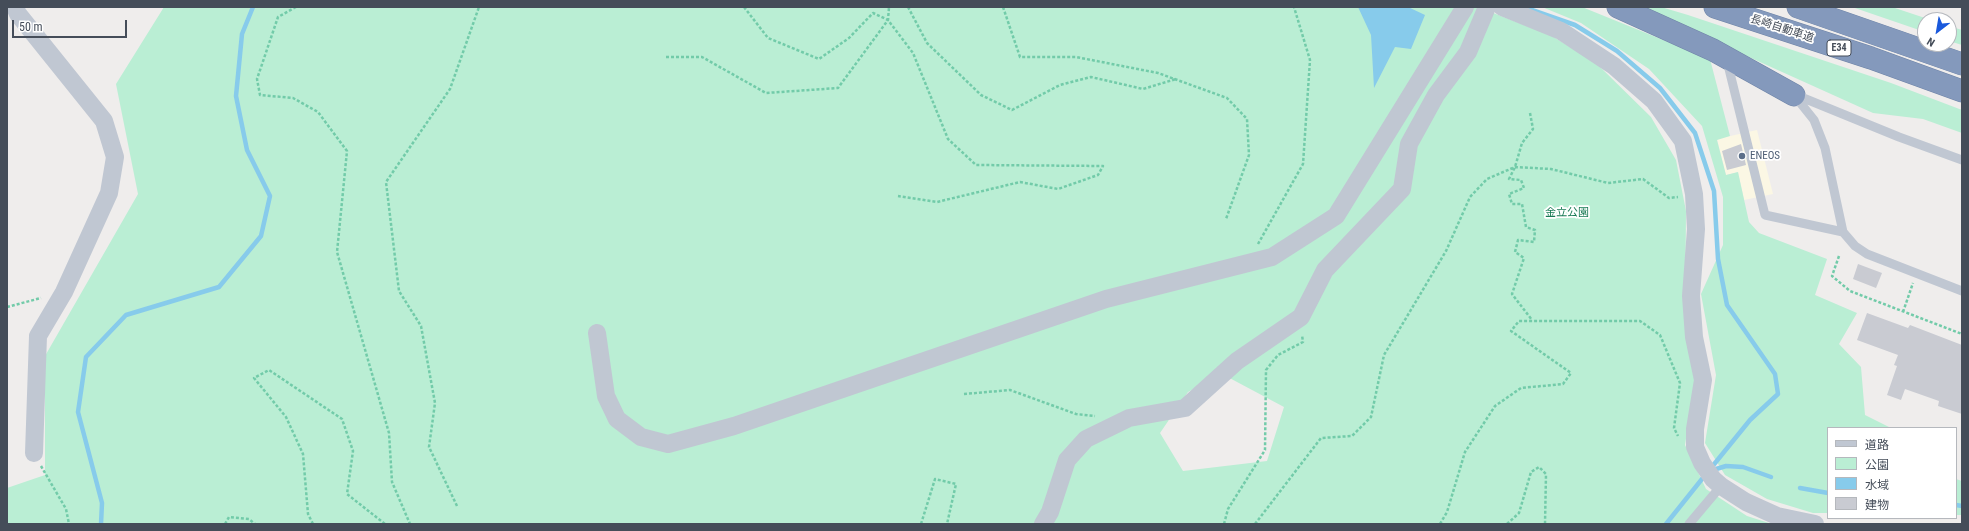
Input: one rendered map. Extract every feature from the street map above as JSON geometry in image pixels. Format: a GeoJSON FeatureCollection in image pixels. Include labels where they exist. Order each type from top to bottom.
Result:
{"type":"FeatureCollection","features":[{"type":"Feature","properties":{"kind":"highway"},"geometry":{"type":"LineString","coordinates":[[1618,7],[1726,57],[1794,95]]}},
{"type":"Feature","properties":{"kind":"highway","name":"長崎自動車道"},"geometry":{"type":"LineString","coordinates":[[1715,7],[1871,58],[1962,91]]}},
{"type":"Feature","properties":{"kind":"highway","name":"E34"},"geometry":{"type":"LineString","coordinates":[[1798,7],[1962,64]]}},
{"type":"Feature","properties":{"kind":"street"},"geometry":{"type":"LineString","coordinates":[[14,7],[104,121],[115,156],[109,193],[64,292],[38,336],[34,453]]}},
{"type":"Feature","properties":{"kind":"street"},"geometry":{"type":"LineString","coordinates":[[597,333],[606,396],[617,419],[641,437],[668,444],[734,426],[1106,300],[1272,257],[1336,216],[1465,7]]}},
{"type":"Feature","properties":{"kind":"street"},"geometry":{"type":"LineString","coordinates":[[1043,524],[1050,512],[1067,460],[1086,439],[1129,418],[1185,408],[1237,361],[1301,317],[1325,270],[1402,189],[1409,144],[1436,95],[1468,52],[1487,7]]}},
{"type":"Feature","properties":{"kind":"street"},"geometry":{"type":"LineString","coordinates":[[1502,7],[1561,31],[1614,66],[1654,101],[1683,141],[1694,194],[1696,229],[1691,296],[1694,337],[1704,380],[1695,429],[1695,448],[1702,463],[1717,482],[1746,502],[1777,516],[1815,524]]}},
{"type":"Feature","properties":{"kind":"lane"},"geometry":{"type":"LineString","coordinates":[[1726,57],[1765,215],[1843,232]]}},
{"type":"Feature","properties":{"kind":"lane"},"geometry":{"type":"LineString","coordinates":[[1794,95],[1899,137],[1962,160]]}},
{"type":"Feature","properties":{"kind":"lane"},"geometry":{"type":"LineString","coordinates":[[1794,95],[1814,120],[1825,148],[1843,232],[1855,246],[1868,254],[1962,291]]}},
{"type":"Feature","properties":{"kind":"lane"},"geometry":{"type":"LineString","coordinates":[[1690,524],[1717,482]]}},
{"type":"Feature","properties":{"kind":"path"},"geometry":{"type":"LineString","coordinates":[[296,7],[278,17],[257,79],[260,95],[293,98],[318,112],[347,151],[337,252],[389,433],[392,482],[410,524]]}},
{"type":"Feature","properties":{"kind":"path"},"geometry":{"type":"LineString","coordinates":[[457,506],[429,447],[435,403],[421,326],[399,291],[386,182],[450,89],[479,7]]}},
{"type":"Feature","properties":{"kind":"path"},"geometry":{"type":"LineString","coordinates":[[744,7],[768,38],[820,59],[849,38],[873,12],[888,20],[913,53],[948,139],[976,165],[1103,166],[1098,175],[1058,189],[1020,182],[937,202],[898,196]]}},
{"type":"Feature","properties":{"kind":"path"},"geometry":{"type":"LineString","coordinates":[[666,57],[702,57],[766,93],[838,88],[888,20],[890,7]]}},
{"type":"Feature","properties":{"kind":"path"},"geometry":{"type":"LineString","coordinates":[[908,7],[927,43],[981,95],[1012,110],[1060,85],[1091,77],[1143,88],[1176,79]]}},
{"type":"Feature","properties":{"kind":"path"},"geometry":{"type":"LineString","coordinates":[[1003,7],[1020,57],[1076,58],[1158,73],[1227,98],[1247,119],[1249,155],[1226,219]]}},
{"type":"Feature","properties":{"kind":"path"},"geometry":{"type":"LineString","coordinates":[[1248,264],[1303,164],[1310,60],[1294,7]]}},
{"type":"Feature","properties":{"kind":"path"},"geometry":{"type":"LineString","coordinates":[[1530,113],[1533,129],[1522,143],[1515,167],[1509,179],[1521,180],[1524,188],[1509,194],[1512,204],[1522,204],[1526,227],[1535,230],[1534,242],[1518,240],[1515,252],[1524,258],[1512,294],[1532,321]]}},
{"type":"Feature","properties":{"kind":"path"},"geometry":{"type":"LineString","coordinates":[[1254,524],[1320,438],[1352,436],[1371,418],[1384,354],[1446,251],[1470,198],[1487,179],[1515,167],[1551,169],[1608,183],[1643,179],[1669,198],[1694,194]]}},
{"type":"Feature","properties":{"kind":"path"},"geometry":{"type":"LineString","coordinates":[[1839,256],[1832,276],[1850,291],[1962,334]]}},
{"type":"Feature","properties":{"kind":"path"},"geometry":{"type":"LineString","coordinates":[[1903,312],[1917,274]]}},
{"type":"Feature","properties":{"kind":"path"},"geometry":{"type":"LineString","coordinates":[[7,307],[64,292]]}},
{"type":"Feature","properties":{"kind":"path"},"geometry":{"type":"LineString","coordinates":[[1224,524],[1228,508],[1265,450],[1266,370],[1278,355],[1303,342],[1301,317]]}},
{"type":"Feature","properties":{"kind":"path"},"geometry":{"type":"LineString","coordinates":[[1440,524],[1447,512],[1465,452],[1495,406],[1521,388],[1563,384],[1570,373],[1511,331],[1520,321],[1640,321],[1660,335],[1680,384],[1674,428],[1680,441]]}},
{"type":"Feature","properties":{"kind":"path"},"geometry":{"type":"LineString","coordinates":[[313,524],[308,514],[303,454],[286,417],[254,378],[269,370],[342,419],[353,451],[347,494],[385,524]]}},
{"type":"Feature","properties":{"kind":"path"},"geometry":{"type":"LineString","coordinates":[[964,394],[1010,390],[1076,414],[1099,416]]}},
{"type":"Feature","properties":{"kind":"path"},"geometry":{"type":"LineString","coordinates":[[34,453],[66,509],[69,524]]}},
{"type":"Feature","properties":{"kind":"path"},"geometry":{"type":"LineString","coordinates":[[1507,524],[1519,513],[1531,472],[1539,467],[1546,474],[1545,524]]}},
{"type":"Feature","properties":{"kind":"path"},"geometry":{"type":"LineString","coordinates":[[921,524],[936,479],[956,484],[947,524]]}},
{"type":"Feature","properties":{"kind":"path"},"geometry":{"type":"LineString","coordinates":[[225,524],[229,517],[249,519],[255,524]]}},
{"type":"Feature","properties":{"kind":"shaded area","name":"ENEOS"},"geometry":{"type":"Polygon","coordinates":[[[1757,130],[1773,194],[1744,200],[1738,172],[1726,175],[1717,139],[1757,130]]]}},
{"type":"Feature","properties":{"kind":"green space","name":"金立公園"},"geometry":{"type":"Polygon","coordinates":[[[164,7],[1478,7],[1552,36],[1596,63],[1651,117],[1676,160],[1686,211],[1685,327],[1695,382],[1685,445],[1706,489],[1747,516],[1772,524],[7,524],[7,488],[45,475],[45,356],[138,194],[116,84],[164,7]],[[1222,374],[1188,392],[1160,433],[1183,471],[1267,461],[1284,407],[1222,374]]]}},
{"type":"Feature","properties":{"kind":"green space"},"geometry":{"type":"Polygon","coordinates":[[[1542,7],[1582,7],[1710,59],[1730,136],[1717,140],[1726,175],[1738,172],[1749,222],[1759,233],[1827,259],[1815,295],[1857,313],[1839,344],[1861,367],[1865,415],[1889,427],[1827,427],[1827,513],[1813,513],[1767,499],[1725,475],[1705,443],[1716,375],[1701,294],[1723,245],[1723,197],[1702,126],[1649,69],[1581,23],[1542,7]]]}},
{"type":"Feature","properties":{"kind":"green space"},"geometry":{"type":"Polygon","coordinates":[[[1638,7],[1661,7],[1688,15],[1891,83],[1962,110],[1962,133],[1923,119],[1873,113],[1638,7]]]}},
{"type":"Feature","properties":{"kind":"green space"},"geometry":{"type":"Polygon","coordinates":[[[1852,7],[1892,7],[1917,15],[1917,29],[1852,7]]]}},
{"type":"Feature","properties":{"kind":"green space"},"geometry":{"type":"Polygon","coordinates":[[[1957,28],[1962,30],[1962,45],[1957,43],[1957,28]]]}},
{"type":"Feature","properties":{"kind":"green space"},"geometry":{"type":"Polygon","coordinates":[[[1957,479],[1962,481],[1962,515],[1957,515],[1957,479]]]}},
{"type":"Feature","properties":{"kind":"water"},"geometry":{"type":"Polygon","coordinates":[[[1358,7],[1408,7],[1425,15],[1411,49],[1395,47],[1374,88],[1371,35],[1358,7]]]}},
{"type":"Feature","properties":{"kind":"building"},"geometry":{"type":"Polygon","coordinates":[[[1741,144],[1746,165],[1727,170],[1722,151],[1741,144]]]}},
{"type":"Feature","properties":{"kind":"building"},"geometry":{"type":"Polygon","coordinates":[[[1858,264],[1882,273],[1876,288],[1853,279],[1858,264]]]}},
{"type":"Feature","properties":{"kind":"building"},"geometry":{"type":"Polygon","coordinates":[[[1867,313],[1908,328],[1910,325],[1962,345],[1962,414],[1938,406],[1939,401],[1905,389],[1901,400],[1887,395],[1897,366],[1894,365],[1898,355],[1857,340],[1867,313]]]}},
{"type":"Feature","properties":{"kind":"waterway"},"geometry":{"type":"LineString","coordinates":[[101,524],[102,503],[78,412],[86,357],[126,315],[219,287],[261,236],[270,196],[247,150],[236,96],[242,34],[253,7]]}},
{"type":"Feature","properties":{"kind":"waterway"},"geometry":{"type":"LineString","coordinates":[[1529,9],[1575,25],[1617,51],[1660,88],[1695,133],[1714,191],[1718,259],[1727,305],[1775,374],[1778,394],[1750,420],[1711,468]]}},
{"type":"Feature","properties":{"kind":"waterway"},"geometry":{"type":"LineString","coordinates":[[1713,470],[1726,466],[1743,467],[1771,477]]}},
{"type":"Feature","properties":{"kind":"waterway"},"geometry":{"type":"LineString","coordinates":[[1666,524],[1706,474]]}},
{"type":"Feature","properties":{"kind":"waterway"},"geometry":{"type":"LineString","coordinates":[[1800,488],[1827,493]]}},
{"type":"Feature","properties":{"kind":"waterway"},"geometry":{"type":"LineString","coordinates":[[1957,505],[1962,506]]}},
{"type":"Feature","properties":{"kind":"place","name":"ENEOS"},"geometry":{"type":"Point","coordinates":[1742,156]}}]}
